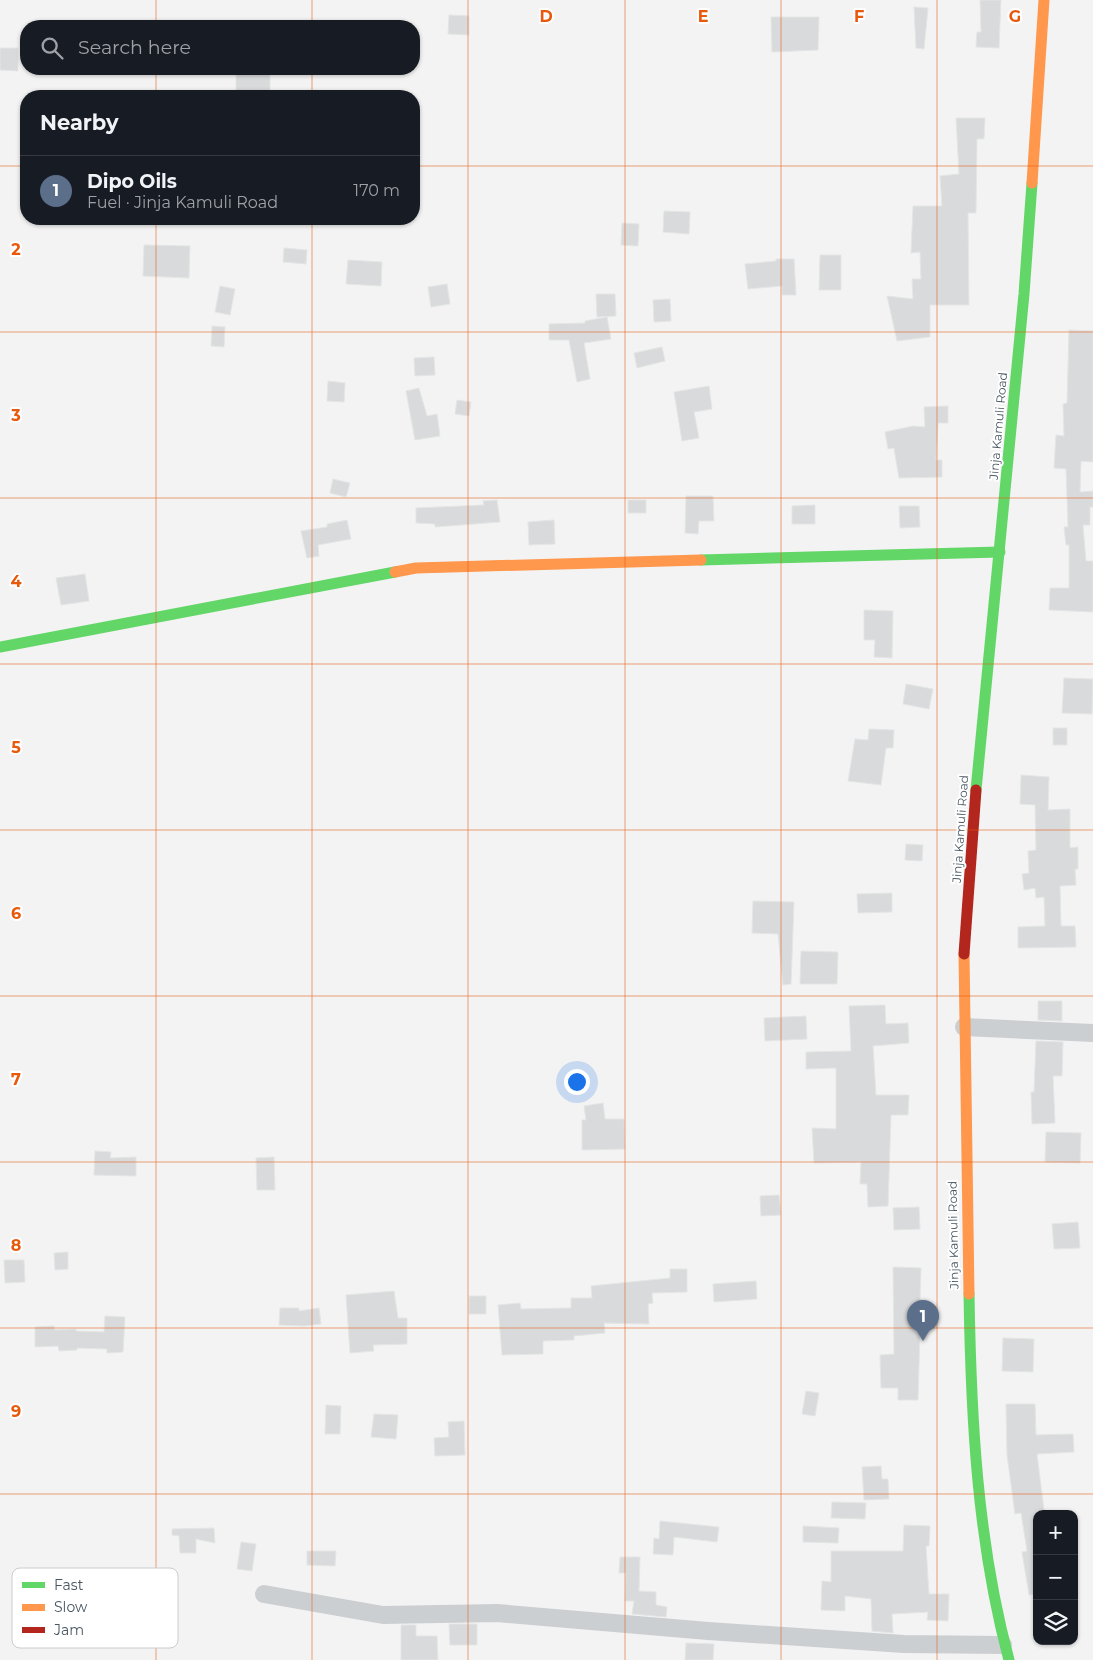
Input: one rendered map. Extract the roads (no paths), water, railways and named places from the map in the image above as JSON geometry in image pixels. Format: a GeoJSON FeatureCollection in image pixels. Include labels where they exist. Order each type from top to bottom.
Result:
{"type":"FeatureCollection","features":[{"type":"Feature","properties":{"kind":"main road","name":"Jinja Kamuli Road"},"geometry":{"type":"LineString","coordinates":[[1006,1652],[988,1574],[980,1516],[970,1378],[963,966],[976,797],[1024,294],[1044,0]]}},
{"type":"Feature","properties":{"kind":"main road"},"geometry":{"type":"LineString","coordinates":[[0,646],[416,568],[1000,552]]}},
{"type":"Feature","properties":{"kind":"street"},"geometry":{"type":"LineString","coordinates":[[964,1027],[1093,1032]]}},
{"type":"Feature","properties":{"kind":"street"},"geometry":{"type":"LineString","coordinates":[[264,1594],[383,1615],[497,1613],[1006,1652]]}},
{"type":"Feature","properties":{"kind":"place","name":"Dipo Oils"},"geometry":{"type":"Point","coordinates":[923,1341]}}]}
